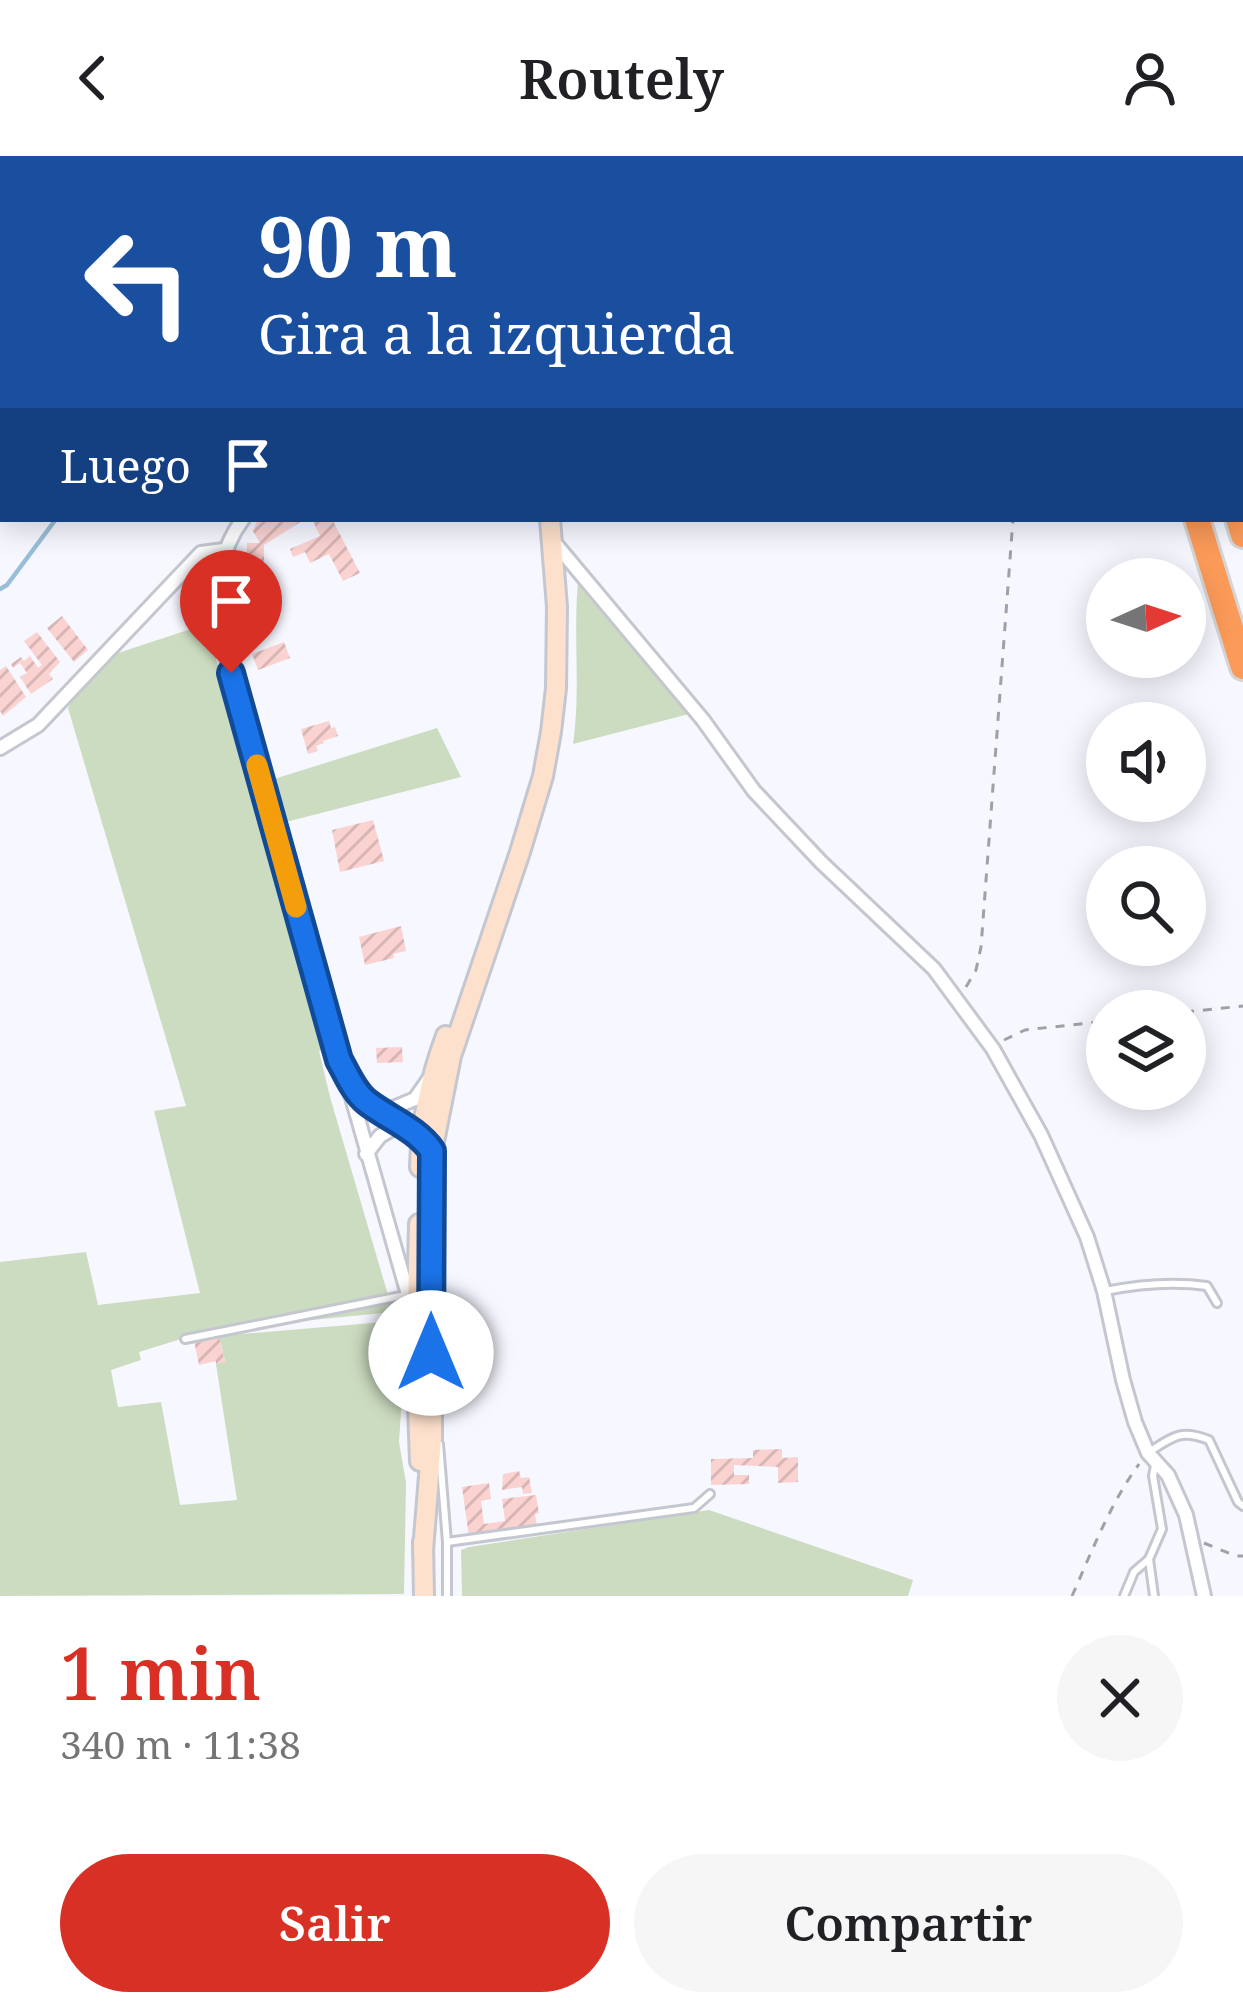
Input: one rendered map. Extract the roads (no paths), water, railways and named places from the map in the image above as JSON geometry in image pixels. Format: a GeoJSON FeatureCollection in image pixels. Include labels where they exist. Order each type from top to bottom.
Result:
{"type":"FeatureCollection","features":[{"type":"Feature","properties":{"kind":"highway"},"geometry":{"type":"LineString","coordinates":[[1198,522],[1243,667]]}},
{"type":"Feature","properties":{"kind":"highway"},"geometry":{"type":"LineString","coordinates":[[1210,522],[1243,633]]}},
{"type":"Feature","properties":{"kind":"street"},"geometry":{"type":"LineString","coordinates":[[241,522],[224,550],[217,584],[219,630],[424,1353]]}},
{"type":"Feature","properties":{"kind":"street"},"geometry":{"type":"LineString","coordinates":[[426,1145],[543,776],[556,688],[551,529]]}},
{"type":"Feature","properties":{"kind":"street"},"geometry":{"type":"LineString","coordinates":[[551,529],[754,791],[934,969],[993,1049],[1073,1202],[1105,1291],[1123,1381],[1152,1457],[1168,1474],[1186,1515],[1204,1596]]}},
{"type":"Feature","properties":{"kind":"street"},"geometry":{"type":"LineString","coordinates":[[0,748],[38,725],[201,553],[224,550]]}},
{"type":"Feature","properties":{"kind":"street"},"geometry":{"type":"LineString","coordinates":[[375,1107],[386,1111],[415,1099],[430,1078],[509,882]]}},
{"type":"Feature","properties":{"kind":"street"},"geometry":{"type":"LineString","coordinates":[[339,1060],[363,1100],[402,1123],[426,1145]]}},
{"type":"Feature","properties":{"kind":"street"},"geometry":{"type":"LineString","coordinates":[[424,1596],[430,1078]]}},
{"type":"Feature","properties":{"kind":"street"},"geometry":{"type":"LineString","coordinates":[[367,1154],[380,1136],[402,1123]]}},
{"type":"Feature","properties":{"kind":"lane"},"geometry":{"type":"LineString","coordinates":[[1105,1291],[1182,1282],[1207,1286],[1216,1303]]}},
{"type":"Feature","properties":{"kind":"lane"},"geometry":{"type":"LineString","coordinates":[[185,1339],[410,1294]]}},
{"type":"Feature","properties":{"kind":"lane"},"geometry":{"type":"LineString","coordinates":[[424,1353],[447,1542],[447,1596]]}},
{"type":"Feature","properties":{"kind":"lane"},"geometry":{"type":"LineString","coordinates":[[1124,1596],[1162,1529],[1152,1457],[1174,1436],[1190,1432],[1209,1440],[1243,1506]]}},
{"type":"Feature","properties":{"kind":"lane"},"geometry":{"type":"LineString","coordinates":[[447,1542],[694,1508],[710,1494]]}},
{"type":"Feature","properties":{"kind":"lane"},"geometry":{"type":"LineString","coordinates":[[1149,1559],[1154,1596]]}},
{"type":"Feature","properties":{"kind":"waterway"},"geometry":{"type":"LineString","coordinates":[[0,589],[54,522]]}}]}
